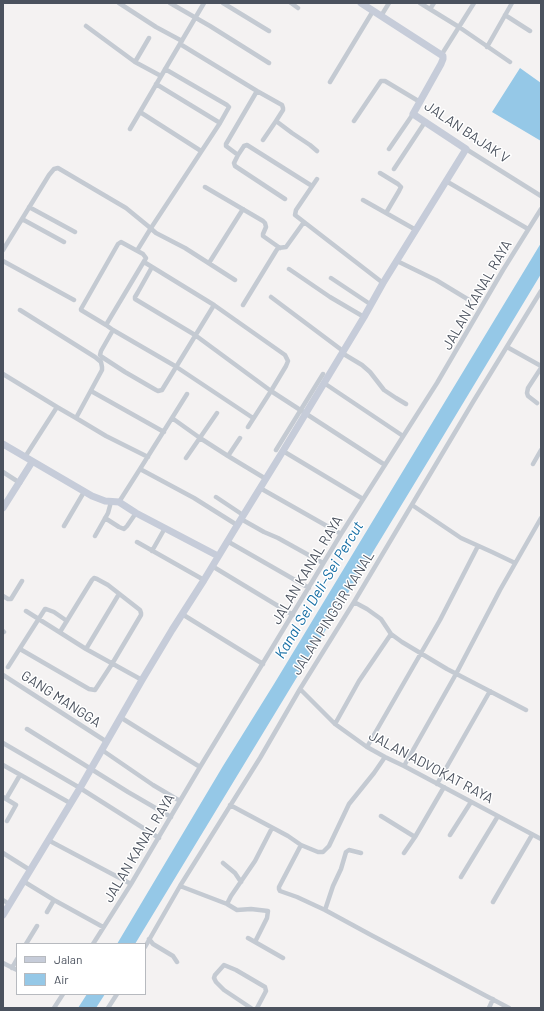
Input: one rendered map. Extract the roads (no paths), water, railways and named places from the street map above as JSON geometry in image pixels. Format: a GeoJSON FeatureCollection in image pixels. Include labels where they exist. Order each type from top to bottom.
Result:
{"type":"FeatureCollection","features":[{"type":"Feature","properties":{"kind":"street"},"geometry":{"type":"LineString","coordinates":[[119,3],[257,91],[282,105],[284,108],[283,110],[263,140]]}},
{"type":"Feature","properties":{"kind":"street"},"geometry":{"type":"LineString","coordinates":[[170,3],[269,63]]}},
{"type":"Feature","properties":{"kind":"street"},"geometry":{"type":"LineString","coordinates":[[130,129],[204,3]]}},
{"type":"Feature","properties":{"kind":"street"},"geometry":{"type":"LineString","coordinates":[[223,3],[270,31]]}},
{"type":"Feature","properties":{"kind":"street"},"geometry":{"type":"LineString","coordinates":[[291,3],[298,8]]}},
{"type":"Feature","properties":{"kind":"street"},"geometry":{"type":"LineString","coordinates":[[361,3],[442,54],[474,3]]}},
{"type":"Feature","properties":{"kind":"street"},"geometry":{"type":"LineString","coordinates":[[381,16],[389,3]]}},
{"type":"Feature","properties":{"kind":"street"},"geometry":{"type":"LineString","coordinates":[[420,3],[459,27],[510,62]]}},
{"type":"Feature","properties":{"kind":"street"},"geometry":{"type":"LineString","coordinates":[[430,9],[434,3]]}},
{"type":"Feature","properties":{"kind":"street"},"geometry":{"type":"LineString","coordinates":[[487,47],[512,3]]}},
{"type":"Feature","properties":{"kind":"street"},"geometry":{"type":"LineString","coordinates":[[330,82],[373,11]]}},
{"type":"Feature","properties":{"kind":"street"},"geometry":{"type":"LineString","coordinates":[[505,15],[530,30]]}},
{"type":"Feature","properties":{"kind":"street"},"geometry":{"type":"LineString","coordinates":[[86,26],[135,62],[161,76]]}},
{"type":"Feature","properties":{"kind":"street"},"geometry":{"type":"LineString","coordinates":[[135,62],[149,38]]}},
{"type":"Feature","properties":{"kind":"street","name":"JALAN BAJAK V"},"geometry":{"type":"LineString","coordinates":[[442,54],[443,61],[413,114],[541,196]]}},
{"type":"Feature","properties":{"kind":"street"},"geometry":{"type":"LineString","coordinates":[[138,249],[220,123],[228,108],[227,105],[165,69]]}},
{"type":"Feature","properties":{"kind":"street"},"geometry":{"type":"LineString","coordinates":[[354,121],[381,81],[385,81],[420,102]]}},
{"type":"Feature","properties":{"kind":"street"},"geometry":{"type":"LineString","coordinates":[[156,84],[220,123]]}},
{"type":"Feature","properties":{"kind":"street"},"geometry":{"type":"LineString","coordinates":[[238,155],[227,148],[226,144],[257,91]]}},
{"type":"Feature","properties":{"kind":"street"},"geometry":{"type":"LineString","coordinates":[[140,112],[201,151]]}},
{"type":"Feature","properties":{"kind":"street"},"geometry":{"type":"LineString","coordinates":[[389,149],[413,114]]}},
{"type":"Feature","properties":{"kind":"street"},"geometry":{"type":"LineString","coordinates":[[276,121],[317,151]]}},
{"type":"Feature","properties":{"kind":"street"},"geometry":{"type":"LineString","coordinates":[[394,169],[425,122]]}},
{"type":"Feature","properties":{"kind":"street"},"geometry":{"type":"LineString","coordinates":[[285,199],[235,166],[234,163],[244,146],[247,145],[312,186]]}},
{"type":"Feature","properties":{"kind":"street"},"geometry":{"type":"LineString","coordinates":[[303,412],[324,383],[364,317],[370,304],[466,148]]}},
{"type":"Feature","properties":{"kind":"street"},"geometry":{"type":"LineString","coordinates":[[3,250],[49,175],[54,169],[58,168],[126,208],[156,233],[209,263],[234,280]]}},
{"type":"Feature","properties":{"kind":"street"},"geometry":{"type":"LineString","coordinates":[[380,173],[401,187],[386,213]]}},
{"type":"Feature","properties":{"kind":"street"},"geometry":{"type":"LineString","coordinates":[[317,179],[295,213],[296,216],[383,283]]}},
{"type":"Feature","properties":{"kind":"street"},"geometry":{"type":"LineString","coordinates":[[446,181],[528,229]]}},
{"type":"Feature","properties":{"kind":"street"},"geometry":{"type":"LineString","coordinates":[[205,187],[265,223],[266,227],[263,236],[280,248]]}},
{"type":"Feature","properties":{"kind":"street"},"geometry":{"type":"LineString","coordinates":[[363,200],[416,230]]}},
{"type":"Feature","properties":{"kind":"street"},"geometry":{"type":"LineString","coordinates":[[29,206],[75,232]]}},
{"type":"Feature","properties":{"kind":"street"},"geometry":{"type":"LineString","coordinates":[[209,263],[243,209]]}},
{"type":"Feature","properties":{"kind":"street","name":"JALAN KANAL RAYA"},"geometry":{"type":"LineString","coordinates":[[94,943],[159,838],[323,563],[441,377],[541,209]]}},
{"type":"Feature","properties":{"kind":"street"},"geometry":{"type":"LineString","coordinates":[[22,219],[64,242]]}},
{"type":"Feature","properties":{"kind":"street"},"geometry":{"type":"LineString","coordinates":[[243,305],[278,248],[286,247],[304,222]]}},
{"type":"Feature","properties":{"kind":"street"},"geometry":{"type":"LineString","coordinates":[[106,325],[146,258],[143,254],[120,242],[81,310],[113,330],[175,366],[253,418]]}},
{"type":"Feature","properties":{"kind":"street"},"geometry":{"type":"LineString","coordinates":[[397,260],[436,280],[469,300]]}},
{"type":"Feature","properties":{"kind":"street"},"geometry":{"type":"LineString","coordinates":[[3,261],[74,300]]}},
{"type":"Feature","properties":{"kind":"street"},"geometry":{"type":"LineString","coordinates":[[144,262],[214,305],[286,357],[288,361],[286,366],[248,427]]}},
{"type":"Feature","properties":{"kind":"street"},"geometry":{"type":"LineString","coordinates":[[152,267],[135,299],[195,335],[271,391],[384,465]]}},
{"type":"Feature","properties":{"kind":"street"},"geometry":{"type":"LineString","coordinates":[[289,269],[330,297],[364,317]]}},
{"type":"Feature","properties":{"kind":"street"},"geometry":{"type":"LineString","coordinates":[[331,278],[370,304]]}},
{"type":"Feature","properties":{"kind":"street","name":"JALAN PINGGIR KANAL"},"geometry":{"type":"LineString","coordinates":[[146,945],[180,886],[260,758],[300,689],[354,602],[472,402],[541,291]]}},
{"type":"Feature","properties":{"kind":"street"},"geometry":{"type":"LineString","coordinates":[[271,297],[370,372],[384,390],[406,404]]}},
{"type":"Feature","properties":{"kind":"street"},"geometry":{"type":"LineString","coordinates":[[113,330],[100,355],[125,372],[156,390],[160,390],[164,387],[175,366],[214,305]]}},
{"type":"Feature","properties":{"kind":"street"},"geometry":{"type":"LineString","coordinates":[[20,310],[100,361],[102,364],[102,370],[76,418]]}},
{"type":"Feature","properties":{"kind":"street"},"geometry":{"type":"LineString","coordinates":[[507,347],[541,367],[528,388],[527,393],[528,396],[537,403]]}},
{"type":"Feature","properties":{"kind":"street"},"geometry":{"type":"LineString","coordinates":[[3,374],[106,436],[148,457]]}},
{"type":"Feature","properties":{"kind":"street"},"geometry":{"type":"LineString","coordinates":[[3,915],[6,902],[30,870],[80,788],[142,680],[266,479],[280,450],[303,412],[323,374]]}},
{"type":"Feature","properties":{"kind":"street"},"geometry":{"type":"LineString","coordinates":[[324,383],[403,436]]}},
{"type":"Feature","properties":{"kind":"street"},"geometry":{"type":"LineString","coordinates":[[91,391],[164,432]]}},
{"type":"Feature","properties":{"kind":"street"},"geometry":{"type":"LineString","coordinates":[[95,536],[115,502],[148,457],[187,394]]}},
{"type":"Feature","properties":{"kind":"street"},"geometry":{"type":"LineString","coordinates":[[25,457],[57,407]]}},
{"type":"Feature","properties":{"kind":"street"},"geometry":{"type":"LineString","coordinates":[[186,458],[217,413]]}},
{"type":"Feature","properties":{"kind":"street"},"geometry":{"type":"LineString","coordinates":[[172,418],[200,438],[266,479]]}},
{"type":"Feature","properties":{"kind":"street"},"geometry":{"type":"LineString","coordinates":[[228,456],[240,438]]}},
{"type":"Feature","properties":{"kind":"street"},"geometry":{"type":"LineString","coordinates":[[3,444],[84,492],[100,499],[115,502],[218,556]]}},
{"type":"Feature","properties":{"kind":"street"},"geometry":{"type":"LineString","coordinates":[[280,450],[363,499]]}},
{"type":"Feature","properties":{"kind":"street"},"geometry":{"type":"LineString","coordinates":[[533,464],[541,450]]}},
{"type":"Feature","properties":{"kind":"street"},"geometry":{"type":"LineString","coordinates":[[3,508],[32,462]]}},
{"type":"Feature","properties":{"kind":"street"},"geometry":{"type":"LineString","coordinates":[[140,469],[194,498],[282,540],[323,563]]}},
{"type":"Feature","properties":{"kind":"street"},"geometry":{"type":"LineString","coordinates":[[3,472],[20,483]]}},
{"type":"Feature","properties":{"kind":"street"},"geometry":{"type":"LineString","coordinates":[[260,488],[341,534]]}},
{"type":"Feature","properties":{"kind":"street"},"geometry":{"type":"LineString","coordinates":[[64,526],[84,492]]}},
{"type":"Feature","properties":{"kind":"street"},"geometry":{"type":"LineString","coordinates":[[216,497],[240,519]]}},
{"type":"Feature","properties":{"kind":"street"},"geometry":{"type":"LineString","coordinates":[[412,505],[468,542],[515,564]]}},
{"type":"Feature","properties":{"kind":"street"},"geometry":{"type":"LineString","coordinates":[[105,518],[119,527],[124,528],[128,526],[136,513]]}},
{"type":"Feature","properties":{"kind":"street"},"geometry":{"type":"LineString","coordinates":[[404,766],[541,518]]}},
{"type":"Feature","properties":{"kind":"street"},"geometry":{"type":"LineString","coordinates":[[152,551],[165,528]]}},
{"type":"Feature","properties":{"kind":"street"},"geometry":{"type":"LineString","coordinates":[[227,541],[308,588]]}},
{"type":"Feature","properties":{"kind":"street"},"geometry":{"type":"LineString","coordinates":[[137,542],[204,580]]}},
{"type":"Feature","properties":{"kind":"street"},"geometry":{"type":"LineString","coordinates":[[367,747],[422,654],[478,546]]}},
{"type":"Feature","properties":{"kind":"street"},"geometry":{"type":"LineString","coordinates":[[212,566],[293,615]]}},
{"type":"Feature","properties":{"kind":"street"},"geometry":{"type":"LineString","coordinates":[[20,648],[95,690],[112,664],[141,613],[140,610],[108,585],[94,578],[60,632]]}},
{"type":"Feature","properties":{"kind":"street"},"geometry":{"type":"LineString","coordinates":[[3,596],[11,599],[22,581]]}},
{"type":"Feature","properties":{"kind":"street"},"geometry":{"type":"LineString","coordinates":[[86,649],[119,594]]}},
{"type":"Feature","properties":{"kind":"street"},"geometry":{"type":"LineString","coordinates":[[354,602],[381,619],[391,634],[402,642],[456,674],[526,710]]}},
{"type":"Feature","properties":{"kind":"street"},"geometry":{"type":"LineString","coordinates":[[8,667],[44,610],[46,609],[67,621]]}},
{"type":"Feature","properties":{"kind":"street"},"geometry":{"type":"LineString","coordinates":[[26,611],[86,649],[142,680]]}},
{"type":"Feature","properties":{"kind":"street"},"geometry":{"type":"LineString","coordinates":[[182,614],[263,664]]}},
{"type":"Feature","properties":{"kind":"street"},"geometry":{"type":"LineString","coordinates":[[335,724],[359,681],[391,634]]}},
{"type":"Feature","properties":{"kind":"street","name":"GANG MANGGA"},"geometry":{"type":"LineString","coordinates":[[3,675],[106,742]]}},
{"type":"Feature","properties":{"kind":"street","name":"JALAN ADVOKAT RAYA"},"geometry":{"type":"LineString","coordinates":[[300,689],[335,724],[367,747],[541,839]]}},
{"type":"Feature","properties":{"kind":"street"},"geometry":{"type":"LineString","coordinates":[[436,784],[490,691]]}},
{"type":"Feature","properties":{"kind":"street"},"geometry":{"type":"LineString","coordinates":[[120,717],[200,767]]}},
{"type":"Feature","properties":{"kind":"street"},"geometry":{"type":"LineString","coordinates":[[28,729],[128,792],[171,817]]}},
{"type":"Feature","properties":{"kind":"street"},"geometry":{"type":"LineString","coordinates":[[3,743],[80,788],[159,838]]}},
{"type":"Feature","properties":{"kind":"street"},"geometry":{"type":"LineString","coordinates":[[102,750],[153,785],[180,801]]}},
{"type":"Feature","properties":{"kind":"street"},"geometry":{"type":"LineString","coordinates":[[230,806],[288,836],[302,845],[318,852],[322,852],[329,846],[349,804],[385,757]]}},
{"type":"Feature","properties":{"kind":"street"},"geometry":{"type":"LineString","coordinates":[[3,765],[70,803]]}},
{"type":"Feature","properties":{"kind":"street"},"geometry":{"type":"LineString","coordinates":[[7,821],[16,806],[4,798],[20,775]]}},
{"type":"Feature","properties":{"kind":"street"},"geometry":{"type":"LineString","coordinates":[[404,854],[444,787]]}},
{"type":"Feature","properties":{"kind":"street"},"geometry":{"type":"LineString","coordinates":[[450,835],[471,802]]}},
{"type":"Feature","properties":{"kind":"street"},"geometry":{"type":"LineString","coordinates":[[380,816],[415,837]]}},
{"type":"Feature","properties":{"kind":"street"},"geometry":{"type":"LineString","coordinates":[[462,877],[498,816]]}},
{"type":"Feature","properties":{"kind":"street"},"geometry":{"type":"LineString","coordinates":[[227,904],[255,861],[272,828]]}},
{"type":"Feature","properties":{"kind":"street"},"geometry":{"type":"LineString","coordinates":[[493,902],[532,835]]}},
{"type":"Feature","properties":{"kind":"street"},"geometry":{"type":"LineString","coordinates":[[48,840],[131,884]]}},
{"type":"Feature","properties":{"kind":"street"},"geometry":{"type":"LineString","coordinates":[[302,845],[285,876],[279,889],[280,891],[325,910],[509,1008]]}},
{"type":"Feature","properties":{"kind":"street"},"geometry":{"type":"LineString","coordinates":[[325,910],[346,852],[350,850],[361,853]]}},
{"type":"Feature","properties":{"kind":"street"},"geometry":{"type":"LineString","coordinates":[[3,853],[30,870]]}},
{"type":"Feature","properties":{"kind":"street"},"geometry":{"type":"LineString","coordinates":[[223,863],[236,873],[241,882]]}},
{"type":"Feature","properties":{"kind":"street"},"geometry":{"type":"LineString","coordinates":[[23,881],[103,927]]}},
{"type":"Feature","properties":{"kind":"street"},"geometry":{"type":"LineString","coordinates":[[180,886],[239,910],[251,909],[268,911],[267,918],[255,942]]}},
{"type":"Feature","properties":{"kind":"street"},"geometry":{"type":"LineString","coordinates":[[47,912],[54,900]]}},
{"type":"Feature","properties":{"kind":"street"},"geometry":{"type":"LineString","coordinates":[[27,943],[37,926]]}},
{"type":"Feature","properties":{"kind":"street"},"geometry":{"type":"LineString","coordinates":[[248,938],[283,958]]}},
{"type":"Feature","properties":{"kind":"street"},"geometry":{"type":"LineString","coordinates":[[149,939],[153,944],[173,956],[178,962]]}},
{"type":"Feature","properties":{"kind":"street"},"geometry":{"type":"LineString","coordinates":[[3,963],[15,969]]}},
{"type":"Feature","properties":{"kind":"street"},"geometry":{"type":"LineString","coordinates":[[252,1008],[224,990],[216,982],[214,978],[224,965],[227,965],[265,987],[266,991],[257,1008]]}},
{"type":"Feature","properties":{"kind":"street"},"geometry":{"type":"LineString","coordinates":[[54,1008],[62,995]]}},
{"type":"Feature","properties":{"kind":"street"},"geometry":{"type":"LineString","coordinates":[[108,1008],[116,995]]}},
{"type":"Feature","properties":{"kind":"street"},"geometry":{"type":"LineString","coordinates":[[488,1008],[493,999]]}},
{"type":"Feature","properties":{"kind":"water"},"geometry":{"type":"Polygon","coordinates":[[[520,68],[541,83],[541,141],[492,112],[520,68]]]}},
{"type":"Feature","properties":{"kind":"water"},"geometry":{"type":"Polygon","coordinates":[[[541,243],[541,274],[430,458],[136,943],[118,943],[223,766],[541,243]]]}},
{"type":"Feature","properties":{"kind":"water"},"geometry":{"type":"Polygon","coordinates":[[[86,995],[104,995],[96,1008],[78,1008],[86,995]]]}},
{"type":"Feature","properties":{"kind":"water label","name":"Kanal Sei Deli–Sei Percut"},"geometry":{"type":"Point","coordinates":[319,590]}}]}
